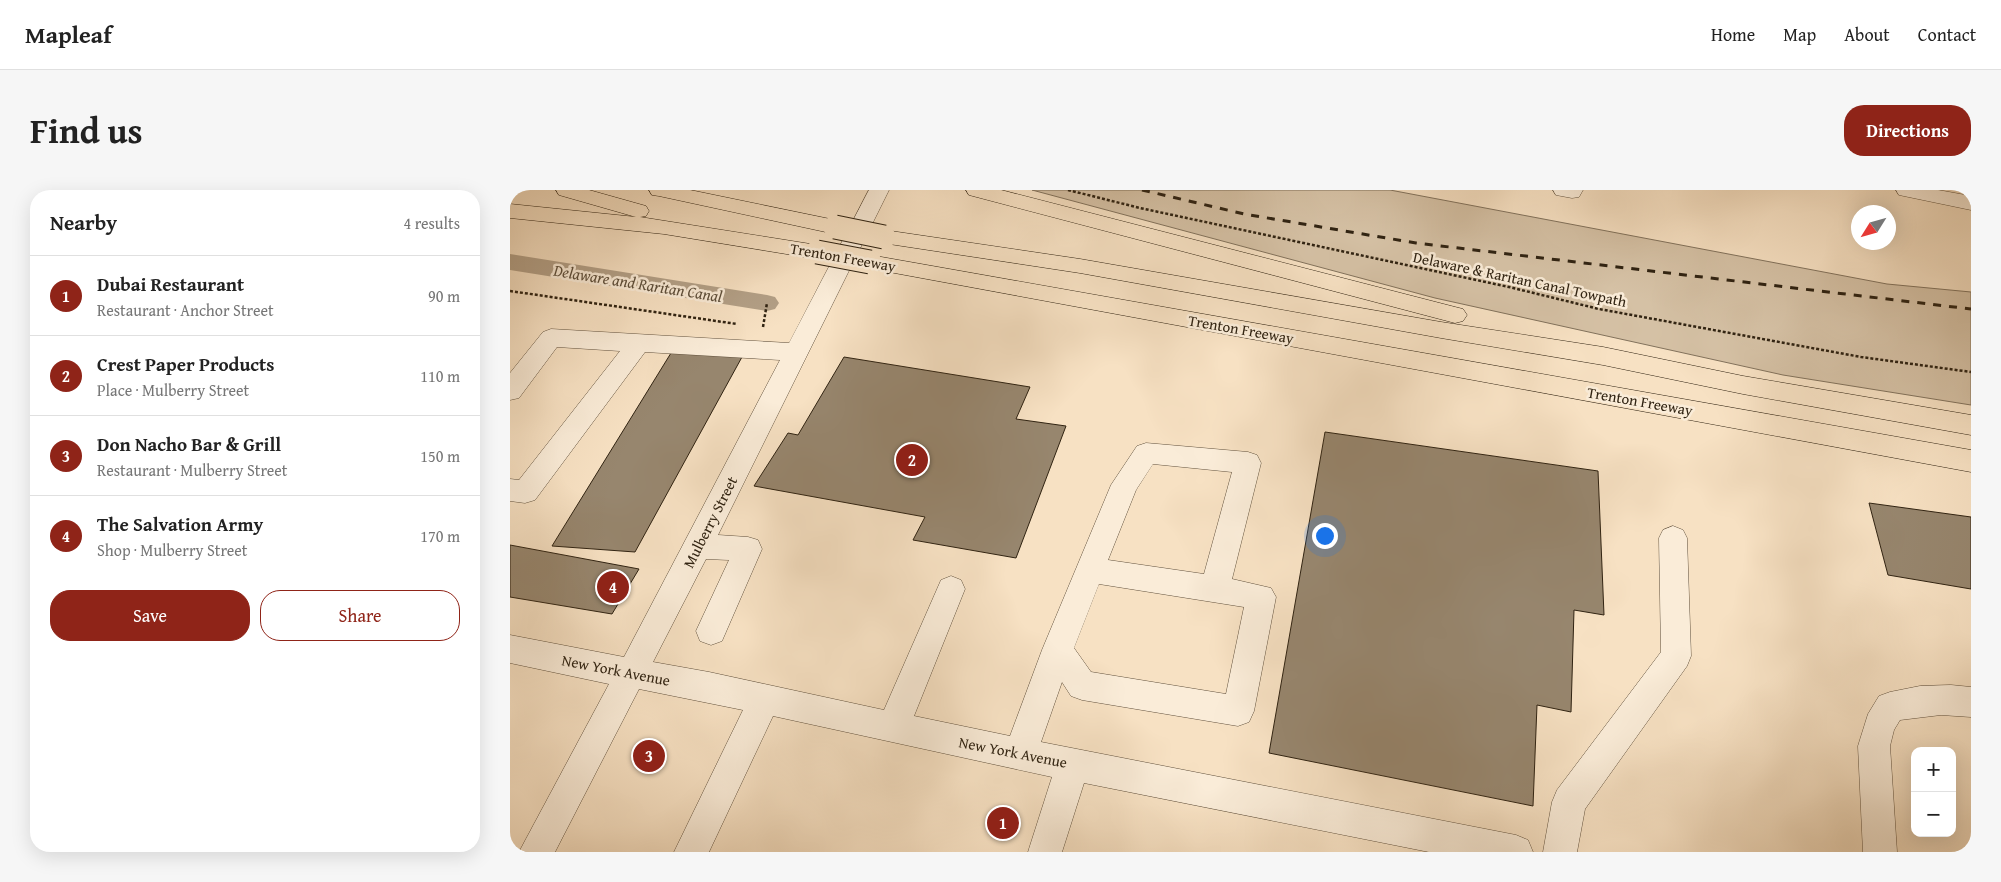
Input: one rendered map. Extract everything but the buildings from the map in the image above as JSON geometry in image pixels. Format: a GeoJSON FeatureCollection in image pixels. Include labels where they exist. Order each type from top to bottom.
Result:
{"type":"FeatureCollection","features":[{"type":"Feature","properties":{"kind":"highway"},"geometry":{"type":"LineString","coordinates":[[566,190],[720,235]]}},
{"type":"Feature","properties":{"kind":"highway","name":"Trenton Freeway"},"geometry":{"type":"LineString","coordinates":[[659,190],[884,236],[1080,266],[1442,330],[1603,356],[1743,385],[1971,425]]}},
{"type":"Feature","properties":{"kind":"highway"},"geometry":{"type":"LineString","coordinates":[[976,190],[1405,303],[1743,385]]}},
{"type":"Feature","properties":{"kind":"highway","name":"Trenton Freeway"},"geometry":{"type":"LineString","coordinates":[[510,211],[588,218],[720,235],[1964,461]]}},
{"type":"Feature","properties":{"kind":"street","name":"Mulberry Street"},"geometry":{"type":"LineString","coordinates":[[536,852],[698,546],[879,190]]}},
{"type":"Feature","properties":{"kind":"street"},"geometry":{"type":"LineString","coordinates":[[1563,190],[1572,192],[1573,190]]}},
{"type":"Feature","properties":{"kind":"street"},"geometry":{"type":"LineString","coordinates":[[1906,190],[1950,195],[1971,203]]}},
{"type":"Feature","properties":{"kind":"street"},"geometry":{"type":"LineString","coordinates":[[510,390],[551,338],[798,352]]}},
{"type":"Feature","properties":{"kind":"street"},"geometry":{"type":"LineString","coordinates":[[510,490],[525,492],[639,343]]}},
{"type":"Feature","properties":{"kind":"street"},"geometry":{"type":"LineString","coordinates":[[1020,754],[1057,650],[1124,485],[1146,453],[1248,463],[1215,589]]}},
{"type":"Feature","properties":{"kind":"street"},"geometry":{"type":"LineString","coordinates":[[1560,852],[1569,802],[1676,656],[1673,538]]}},
{"type":"Feature","properties":{"kind":"street"},"geometry":{"type":"LineString","coordinates":[[698,546],[748,549],[711,631]]}},
{"type":"Feature","properties":{"kind":"street"},"geometry":{"type":"LineString","coordinates":[[1057,650],[1082,685],[1238,711],[1260,597],[1090,570]]}},
{"type":"Feature","properties":{"kind":"street"},"geometry":{"type":"LineString","coordinates":[[893,727],[952,589]]}},
{"type":"Feature","properties":{"kind":"street","name":"New York Avenue"},"geometry":{"type":"LineString","coordinates":[[510,649],[630,674],[709,686],[1446,845],[1516,852]]}},
{"type":"Feature","properties":{"kind":"street"},"geometry":{"type":"LineString","coordinates":[[691,852],[765,699]]}},
{"type":"Feature","properties":{"kind":"street"},"geometry":{"type":"LineString","coordinates":[[1880,852],[1874,746],[1879,725],[1890,707],[1916,700],[1958,700],[1971,702]]}},
{"type":"Feature","properties":{"kind":"street"},"geometry":{"type":"LineString","coordinates":[[1045,852],[1073,764]]}},
{"type":"Feature","properties":{"kind":"path","name":"Delaware & Raritan Canal Towpath"},"geometry":{"type":"LineString","coordinates":[[1068,190],[1149,210],[1509,287],[1599,309],[1861,357],[1971,372]]}},
{"type":"Feature","properties":{"kind":"path"},"geometry":{"type":"LineString","coordinates":[[510,291],[742,324]]}},
{"type":"Feature","properties":{"kind":"path"},"geometry":{"type":"LineString","coordinates":[[763,328],[767,304]]}},
{"type":"Feature","properties":{"kind":"shaded area"},"geometry":{"type":"Polygon","coordinates":[[[1032,190],[1390,190],[1887,284],[1971,292],[1971,405],[1783,375],[1435,298],[1032,190]]]}},
{"type":"Feature","properties":{"kind":"waterway","name":"Delaware and Raritan Canal"},"geometry":{"type":"LineString","coordinates":[[510,262],[767,303]]}},
{"type":"Feature","properties":{"kind":"railway"},"geometry":{"type":"LineString","coordinates":[[1142,190],[1244,214],[1416,243],[1971,309]]}},
{"type":"Feature","properties":{"kind":"place","name":"Crest Paper Products"},"geometry":{"type":"Point","coordinates":[912,460]}},
{"type":"Feature","properties":{"kind":"place","name":"The Salvation Army"},"geometry":{"type":"Point","coordinates":[613,587]}},
{"type":"Feature","properties":{"kind":"place","name":"Don Nacho Bar & Grill"},"geometry":{"type":"Point","coordinates":[649,756]}},
{"type":"Feature","properties":{"kind":"place","name":"Dubai Restaurant"},"geometry":{"type":"Point","coordinates":[1003,823]}}]}
